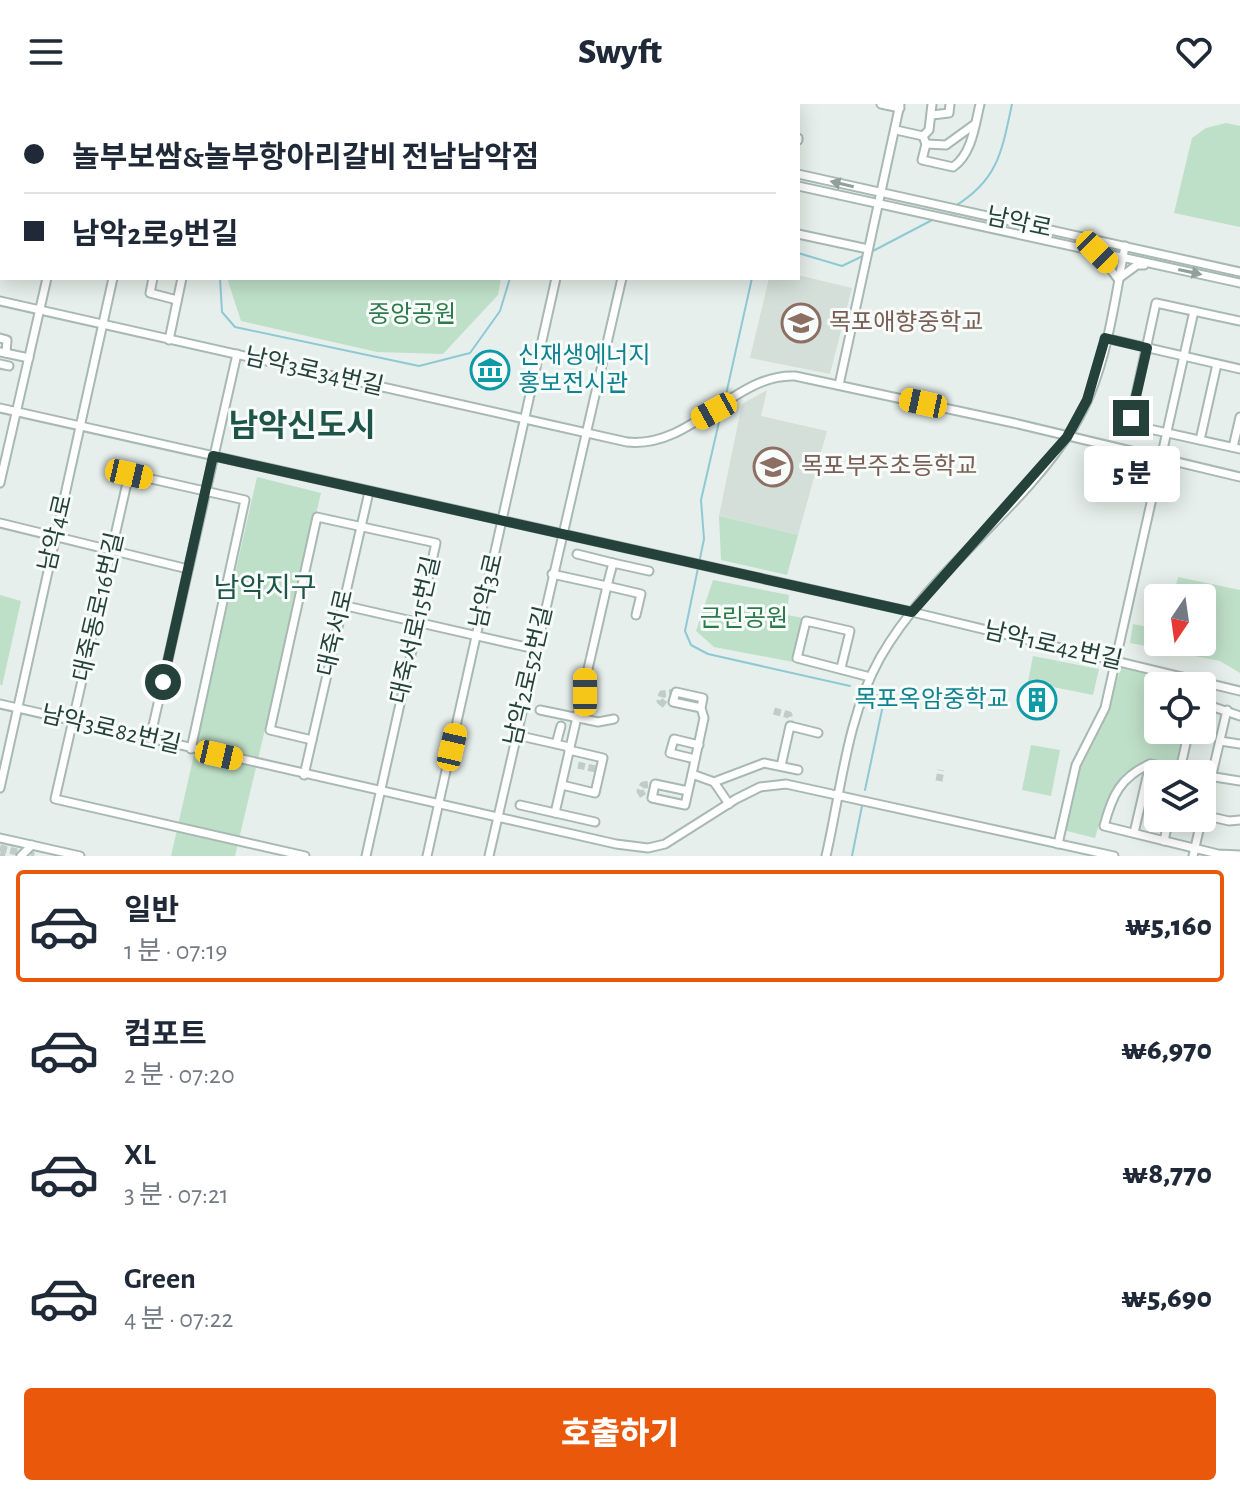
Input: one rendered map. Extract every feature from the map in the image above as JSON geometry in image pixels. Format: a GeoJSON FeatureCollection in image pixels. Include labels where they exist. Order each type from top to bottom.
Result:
{"type":"FeatureCollection","features":[{"type":"Feature","properties":{"kind":"street"},"geometry":{"type":"LineString","coordinates":[[839,385],[900,106],[881,104]]}},
{"type":"Feature","properties":{"kind":"street"},"geometry":{"type":"LineString","coordinates":[[932,104],[922,160],[953,167],[962,161],[980,104]]}},
{"type":"Feature","properties":{"kind":"street"},"geometry":{"type":"LineString","coordinates":[[932,115],[949,113],[950,104]]}},
{"type":"Feature","properties":{"kind":"street"},"geometry":{"type":"LineString","coordinates":[[896,130],[946,145],[975,124]]}},
{"type":"Feature","properties":{"kind":"street","name":"남악로"},"geometry":{"type":"LineString","coordinates":[[800,174],[1240,272]]}},
{"type":"Feature","properties":{"kind":"street","name":"남악로"},"geometry":{"type":"LineString","coordinates":[[800,186],[949,222],[1240,283]]}},
{"type":"Feature","properties":{"kind":"street"},"geometry":{"type":"LineString","coordinates":[[800,234],[867,250]]}},
{"type":"Feature","properties":{"kind":"street"},"geometry":{"type":"LineString","coordinates":[[826,856],[859,705],[870,677],[912,612],[1067,437],[1087,400],[1105,338],[1125,246]]}},
{"type":"Feature","properties":{"kind":"street"},"geometry":{"type":"LineString","coordinates":[[1097,252],[1118,279]]}},
{"type":"Feature","properties":{"kind":"street"},"geometry":{"type":"LineString","coordinates":[[1118,279],[1137,265],[1153,264]]}},
{"type":"Feature","properties":{"kind":"street"},"geometry":{"type":"LineString","coordinates":[[0,483],[47,280]]}},
{"type":"Feature","properties":{"kind":"street","name":"남악4로"},"geometry":{"type":"LineString","coordinates":[[0,788],[113,280]]}},
{"type":"Feature","properties":{"kind":"street"},"geometry":{"type":"LineString","coordinates":[[153,280],[150,293],[177,300]]}},
{"type":"Feature","properties":{"kind":"street"},"geometry":{"type":"LineString","coordinates":[[169,340],[182,280]]}},
{"type":"Feature","properties":{"kind":"street","name":"남악3로"},"geometry":{"type":"LineString","coordinates":[[427,856],[556,280]]}},
{"type":"Feature","properties":{"kind":"street","name":"남악2로52번길"},"geometry":{"type":"LineString","coordinates":[[489,855],[622,280]]}},
{"type":"Feature","properties":{"kind":"street","name":"남악3로34번길"},"geometry":{"type":"LineString","coordinates":[[0,301],[627,442],[657,442],[747,392],[787,376],[839,385],[1240,477]]}},
{"type":"Feature","properties":{"kind":"street"},"geometry":{"type":"LineString","coordinates":[[1240,321],[1156,303],[1131,418],[1136,426],[1237,448],[1240,417]]}},
{"type":"Feature","properties":{"kind":"street"},"geometry":{"type":"LineString","coordinates":[[1058,844],[1076,765],[1100,722],[1194,311]]}},
{"type":"Feature","properties":{"kind":"street"},"geometry":{"type":"LineString","coordinates":[[0,338],[7,340],[3,352],[29,358]]}},
{"type":"Feature","properties":{"kind":"street"},"geometry":{"type":"LineString","coordinates":[[1105,338],[1240,369]]}},
{"type":"Feature","properties":{"kind":"street"},"geometry":{"type":"LineString","coordinates":[[150,739],[237,354]]}},
{"type":"Feature","properties":{"kind":"street"},"geometry":{"type":"LineString","coordinates":[[1200,440],[1217,364]]}},
{"type":"Feature","properties":{"kind":"street"},"geometry":{"type":"LineString","coordinates":[[0,408],[503,523],[912,612]]}},
{"type":"Feature","properties":{"kind":"street","name":"대죽동로16번길"},"geometry":{"type":"LineString","coordinates":[[205,491],[129,474],[55,799],[305,856]]}},
{"type":"Feature","properties":{"kind":"street"},"geometry":{"type":"LineString","coordinates":[[191,749],[245,500],[205,491]]}},
{"type":"Feature","properties":{"kind":"street","name":"대죽서로"},"geometry":{"type":"LineString","coordinates":[[304,775],[369,492]]}},
{"type":"Feature","properties":{"kind":"street"},"geometry":{"type":"LineString","coordinates":[[312,740],[270,730],[317,517],[361,526]]}},
{"type":"Feature","properties":{"kind":"street"},"geometry":{"type":"LineString","coordinates":[[0,523],[188,569]]}},
{"type":"Feature","properties":{"kind":"street","name":"대죽서로15번길"},"geometry":{"type":"LineString","coordinates":[[361,526],[436,543],[366,856]]}},
{"type":"Feature","properties":{"kind":"street"},"geometry":{"type":"LineString","coordinates":[[577,554],[649,571]]}},
{"type":"Feature","properties":{"kind":"street"},"geometry":{"type":"LineString","coordinates":[[555,813],[585,692],[585,671],[613,563]]}},
{"type":"Feature","properties":{"kind":"street"},"geometry":{"type":"LineString","coordinates":[[552,574],[641,594],[636,615]]}},
{"type":"Feature","properties":{"kind":"street"},"geometry":{"type":"LineString","coordinates":[[342,605],[535,649]]}},
{"type":"Feature","properties":{"kind":"street","name":"남악1로42번길"},"geometry":{"type":"LineString","coordinates":[[912,612],[1240,691]]}},
{"type":"Feature","properties":{"kind":"street"},"geometry":{"type":"LineString","coordinates":[[841,668],[850,631],[806,621],[797,658],[870,677]]}},
{"type":"Feature","properties":{"kind":"street","name":"남악3로82번길"},"geometry":{"type":"LineString","coordinates":[[0,704],[616,844],[648,848],[665,844],[760,787],[786,784],[1114,856]]}},
{"type":"Feature","properties":{"kind":"street"},"geometry":{"type":"LineString","coordinates":[[1216,707],[1240,716]]}},
{"type":"Feature","properties":{"kind":"street"},"geometry":{"type":"LineString","coordinates":[[688,791],[655,784],[652,798],[685,805],[704,718],[701,708]]}},
{"type":"Feature","properties":{"kind":"street"},"geometry":{"type":"LineString","coordinates":[[540,710],[598,722],[614,719]]}},
{"type":"Feature","properties":{"kind":"street"},"geometry":{"type":"LineString","coordinates":[[1215,760],[1227,710]]}},
{"type":"Feature","properties":{"kind":"street"},"geometry":{"type":"LineString","coordinates":[[781,766],[790,724],[818,733]]}},
{"type":"Feature","properties":{"kind":"street"},"geometry":{"type":"LineString","coordinates":[[556,744],[561,726]]}},
{"type":"Feature","properties":{"kind":"street"},"geometry":{"type":"LineString","coordinates":[[516,735],[603,758],[595,793],[562,785]]}},
{"type":"Feature","properties":{"kind":"street"},"geometry":{"type":"LineString","coordinates":[[695,759],[670,753],[674,739],[699,745]]}},
{"type":"Feature","properties":{"kind":"street"},"geometry":{"type":"LineString","coordinates":[[1220,741],[1240,744]]}},
{"type":"Feature","properties":{"kind":"street"},"geometry":{"type":"LineString","coordinates":[[714,782],[764,763],[798,770]]}},
{"type":"Feature","properties":{"kind":"street"},"geometry":{"type":"LineString","coordinates":[[1144,768],[1115,790],[1104,826],[1194,852],[1240,855]]}},
{"type":"Feature","properties":{"kind":"street"},"geometry":{"type":"LineString","coordinates":[[692,774],[714,782],[729,804]]}},
{"type":"Feature","properties":{"kind":"street"},"geometry":{"type":"LineString","coordinates":[[1216,778],[1240,781]]}},
{"type":"Feature","properties":{"kind":"street"},"geometry":{"type":"LineString","coordinates":[[1134,833],[1144,790]]}},
{"type":"Feature","properties":{"kind":"street"},"geometry":{"type":"LineString","coordinates":[[520,805],[595,822]]}},
{"type":"Feature","properties":{"kind":"street"},"geometry":{"type":"LineString","coordinates":[[1216,818],[1240,820]]}},
{"type":"Feature","properties":{"kind":"street"},"geometry":{"type":"LineString","coordinates":[[1164,841],[1166,832]]}},
{"type":"Feature","properties":{"kind":"street"},"geometry":{"type":"LineString","coordinates":[[1194,852],[1199,832]]}},
{"type":"Feature","properties":{"kind":"street"},"geometry":{"type":"LineString","coordinates":[[0,838],[80,856]]}},
{"type":"Feature","properties":{"kind":"street"},"geometry":{"type":"LineString","coordinates":[[613,856],[616,844]]}},
{"type":"Feature","properties":{"kind":"street"},"geometry":{"type":"LineString","coordinates":[[21,856],[32,845]]}},
{"type":"Feature","properties":{"kind":"street"},"geometry":{"type":"LineString","coordinates":[[489,855],[501,856]]}},
{"type":"Feature","properties":{"kind":"shaded area","name":"목포애향중학교"},"geometry":{"type":"Polygon","coordinates":[[[800,275],[852,288],[830,374],[750,358],[769,280],[800,280],[800,275]]]}},
{"type":"Feature","properties":{"kind":"shaded area","name":"목포부주초등학교"},"geometry":{"type":"Polygon","coordinates":[[[767,390],[761,416],[827,431],[798,535],[719,516],[742,404],[767,390]]]}},
{"type":"Feature","properties":{"kind":"green space"},"geometry":{"type":"Polygon","coordinates":[[[1226,123],[1240,126],[1240,227],[1174,213],[1192,138],[1206,128],[1226,123]]]}},
{"type":"Feature","properties":{"kind":"green space","name":"중앙공원"},"geometry":{"type":"Polygon","coordinates":[[[228,280],[501,280],[498,295],[443,354],[377,352],[241,321],[228,280]]]}},
{"type":"Feature","properties":{"kind":"green space"},"geometry":{"type":"Polygon","coordinates":[[[257,477],[321,493],[235,856],[171,856],[257,477]]]}},
{"type":"Feature","properties":{"kind":"green space"},"geometry":{"type":"Polygon","coordinates":[[[719,516],[798,535],[787,575],[721,560],[719,516]]]}},
{"type":"Feature","properties":{"kind":"green space"},"geometry":{"type":"Polygon","coordinates":[[[1178,577],[1211,584],[1176,584],[1178,577]]]}},
{"type":"Feature","properties":{"kind":"green space","name":"근린공원"},"geometry":{"type":"Polygon","coordinates":[[[713,580],[789,595],[787,615],[803,618],[793,662],[714,647],[696,631],[713,580]]]}},
{"type":"Feature","properties":{"kind":"green space"},"geometry":{"type":"Polygon","coordinates":[[[1216,585],[1240,590],[1240,673],[1220,661],[1195,656],[1216,656],[1216,585]]]}},
{"type":"Feature","properties":{"kind":"green space"},"geometry":{"type":"Polygon","coordinates":[[[0,595],[21,601],[2,686],[0,684],[0,595]]]}},
{"type":"Feature","properties":{"kind":"green space"},"geometry":{"type":"Polygon","coordinates":[[[1133,624],[1144,626],[1144,646],[1130,643],[1133,624]]]}},
{"type":"Feature","properties":{"kind":"green space"},"geometry":{"type":"Polygon","coordinates":[[[1033,656],[1099,669],[1093,695],[1028,682],[1033,656]]]}},
{"type":"Feature","properties":{"kind":"green space"},"geometry":{"type":"Polygon","coordinates":[[[1122,666],[1151,672],[1144,672],[1144,744],[1181,744],[1177,760],[1144,760],[1120,783],[1103,813],[1095,838],[1063,830],[1081,759],[1099,728],[1122,666]]]}},
{"type":"Feature","properties":{"kind":"green space"},"geometry":{"type":"Polygon","coordinates":[[[1031,745],[1060,750],[1051,796],[1022,790],[1031,745]]]}},
{"type":"Feature","properties":{"kind":"waterway"},"geometry":{"type":"LineString","coordinates":[[955,206],[981,186],[996,163],[1012,104]]}},
{"type":"Feature","properties":{"kind":"waterway"},"geometry":{"type":"LineString","coordinates":[[871,252],[936,218]]}},
{"type":"Feature","properties":{"kind":"waterway"},"geometry":{"type":"LineString","coordinates":[[800,254],[842,266],[865,255]]}},
{"type":"Feature","properties":{"kind":"waterway"},"geometry":{"type":"LineString","coordinates":[[220,280],[222,312],[235,327],[419,366],[470,353],[500,311],[509,280]]}},
{"type":"Feature","properties":{"kind":"waterway"},"geometry":{"type":"LineString","coordinates":[[725,399],[752,280]]}},
{"type":"Feature","properties":{"kind":"waterway"},"geometry":{"type":"LineString","coordinates":[[722,409],[701,500],[704,539],[685,631],[691,645],[708,654],[850,686]]}},
{"type":"Feature","properties":{"kind":"waterway"},"geometry":{"type":"LineString","coordinates":[[865,790],[883,705],[883,700],[877,695]]}},
{"type":"Feature","properties":{"kind":"waterway"},"geometry":{"type":"LineString","coordinates":[[852,856],[862,806]]}},
{"type":"Feature","properties":{"kind":"tunnel"},"geometry":{"type":"LineString","coordinates":[[665,705],[660,701],[662,694],[676,692]]}},
{"type":"Feature","properties":{"kind":"tunnel"},"geometry":{"type":"LineString","coordinates":[[774,711],[789,715],[790,721]]}},
{"type":"Feature","properties":{"kind":"tunnel"},"geometry":{"type":"LineString","coordinates":[[578,765],[600,770]]}},
{"type":"Feature","properties":{"kind":"tunnel"},"geometry":{"type":"LineString","coordinates":[[939,781],[941,770]]}},
{"type":"Feature","properties":{"kind":"tunnel"},"geometry":{"type":"LineString","coordinates":[[643,796],[640,791],[643,785],[655,784]]}},
{"type":"Feature","properties":{"kind":"tunnel"},"geometry":{"type":"LineString","coordinates":[[0,848],[34,856]]}},
{"type":"Feature","properties":{"kind":"tunnel"},"geometry":{"type":"LineString","coordinates":[[0,855],[5,856]]}},
{"type":"Feature","properties":{"kind":"place","name":"목포애향중학교"},"geometry":{"type":"Point","coordinates":[801,323]}},
{"type":"Feature","properties":{"kind":"place","name":"신재생에너지 홍보전시관"},"geometry":{"type":"Point","coordinates":[490,370]}},
{"type":"Feature","properties":{"kind":"place","name":"목포부주초등학교"},"geometry":{"type":"Point","coordinates":[773,467]}},
{"type":"Feature","properties":{"kind":"place","name":"목포옥암중학교"},"geometry":{"type":"Point","coordinates":[1037,700]}},
{"type":"Feature","properties":{"kind":"district","name":"남악신도시"},"geometry":{"type":"Point","coordinates":[302,426]}},
{"type":"Feature","properties":{"kind":"district","name":"남악지구"},"geometry":{"type":"Point","coordinates":[265,589]}},
{"type":"Feature","properties":{"kind":"route"},"geometry":{"type":"LineString","coordinates":[[163,682],[213,456],[912,612],[1067,437],[1087,400],[1105,338],[1147,348],[1131,418]]}}]}
